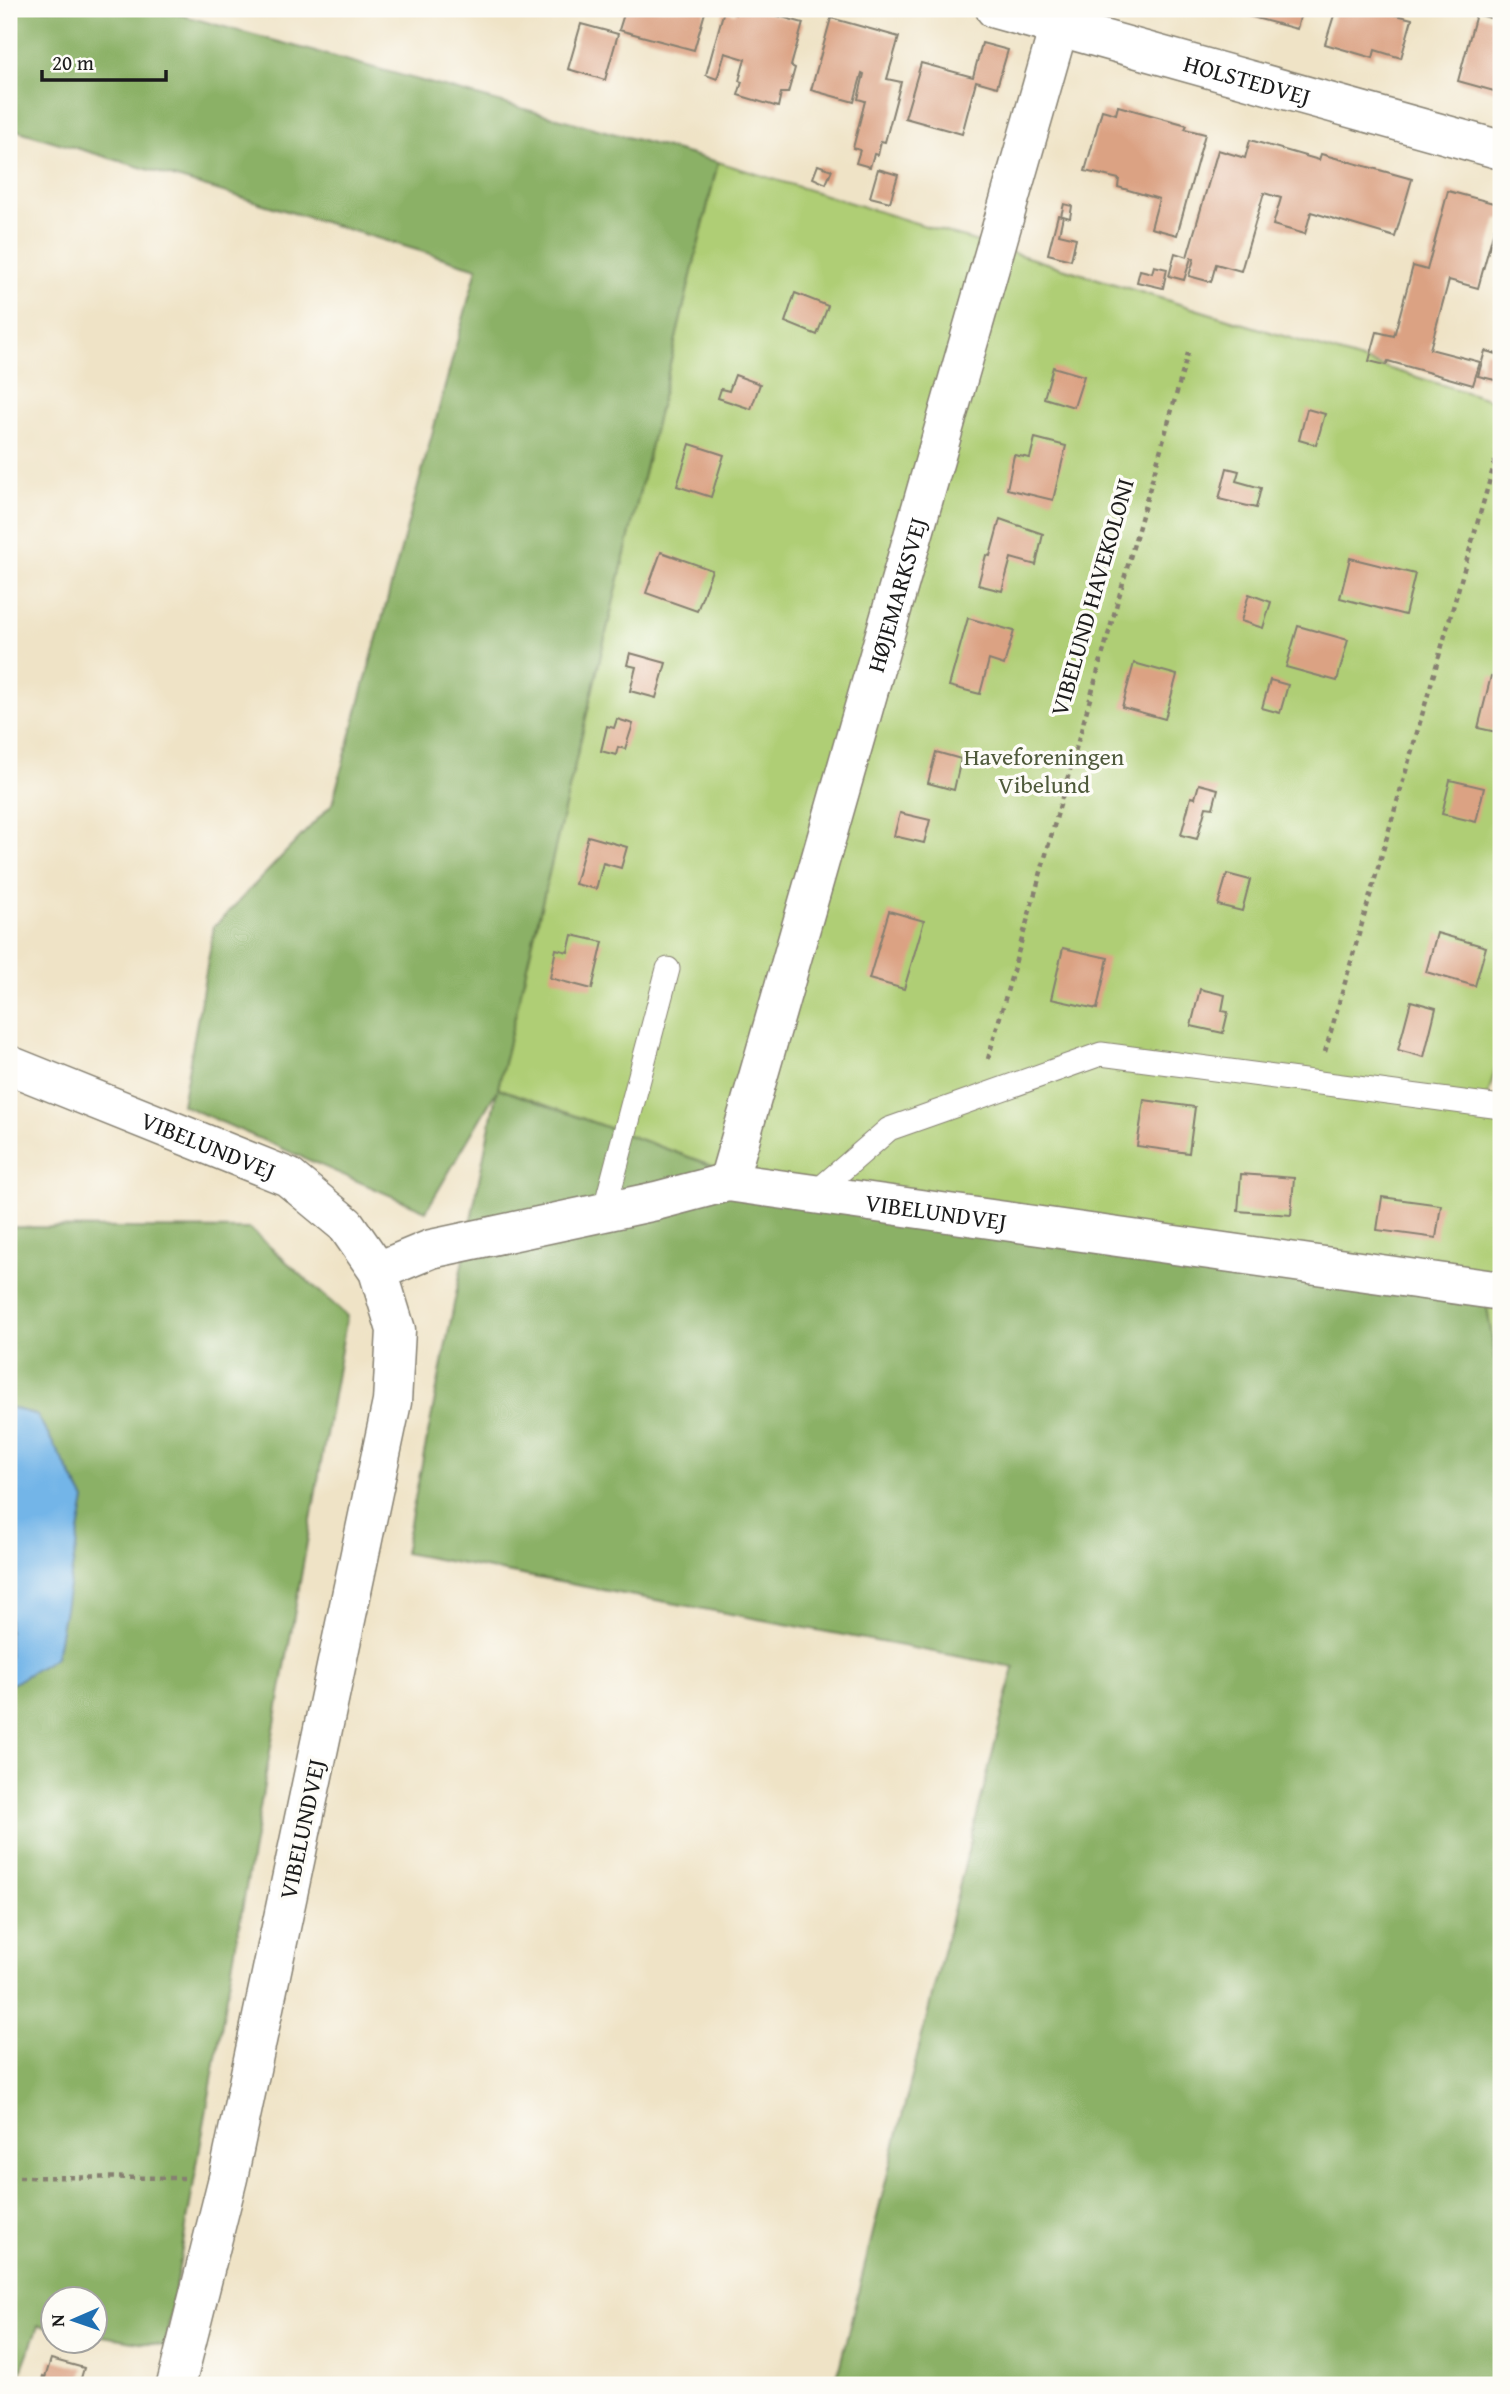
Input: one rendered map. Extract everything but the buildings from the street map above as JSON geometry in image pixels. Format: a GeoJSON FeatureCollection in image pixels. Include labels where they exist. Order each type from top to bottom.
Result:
{"type":"FeatureCollection","features":[{"type":"Feature","properties":{"kind":"street","name":"HOLSTEDVEJ"},"geometry":{"type":"LineString","coordinates":[[995,9],[1062,18],[1501,150]]}},
{"type":"Feature","properties":{"kind":"street","name":"HØJEMARKSVEJ"},"geometry":{"type":"LineString","coordinates":[[728,1182],[1062,18]]}},
{"type":"Feature","properties":{"kind":"street","name":"VIBELUNDVEJ"},"geometry":{"type":"LineString","coordinates":[[9,1065],[288,1177],[346,1225],[378,1271],[396,1330],[392,1402],[228,2178],[176,2385]]}},
{"type":"Feature","properties":{"kind":"street","name":"VIBELUNDVEJ"},"geometry":{"type":"LineString","coordinates":[[378,1271],[431,1249],[728,1182],[1501,1292]]}},
{"type":"Feature","properties":{"kind":"lane"},"geometry":{"type":"LineString","coordinates":[[604,1212],[668,969]]}},
{"type":"Feature","properties":{"kind":"lane"},"geometry":{"type":"LineString","coordinates":[[814,1194],[889,1129],[1101,1054],[1501,1107]]}},
{"type":"Feature","properties":{"kind":"path","name":"VIBELUND HAVEKOLONI"},"geometry":{"type":"LineString","coordinates":[[977,1098],[1188,353]]}},
{"type":"Feature","properties":{"kind":"path"},"geometry":{"type":"LineString","coordinates":[[1316,1082],[1501,441]]}},
{"type":"Feature","properties":{"kind":"path"},"geometry":{"type":"LineString","coordinates":[[9,2177],[228,2178]]}},
{"type":"Feature","properties":{"kind":"green space"},"geometry":{"type":"Polygon","coordinates":[[[9,9],[159,9],[718,162],[498,1088],[813,1202],[1485,1295],[1501,1395],[1501,2385],[835,2385],[1014,1667],[404,1553],[497,1090],[426,1211],[182,1105],[214,927],[332,804],[477,268],[9,128],[9,9]]]}},
{"type":"Feature","properties":{"kind":"green space","name":"Haveforeningen Vibelund"},"geometry":{"type":"Polygon","coordinates":[[[718,162],[1501,403],[1501,1048],[1487,1099],[1501,1101],[1501,1395],[1485,1295],[813,1202],[498,1088],[718,162]]]}},
{"type":"Feature","properties":{"kind":"green space"},"geometry":{"type":"Polygon","coordinates":[[[9,1227],[250,1229],[347,1316],[165,2346],[108,2337],[108,2286],[38,2286],[38,2326],[16,2385],[9,2385],[9,1227]]]}},
{"type":"Feature","properties":{"kind":"water"},"geometry":{"type":"Polygon","coordinates":[[[9,1407],[37,1415],[85,1500],[56,1657],[9,1686],[9,1407]]]}}]}
